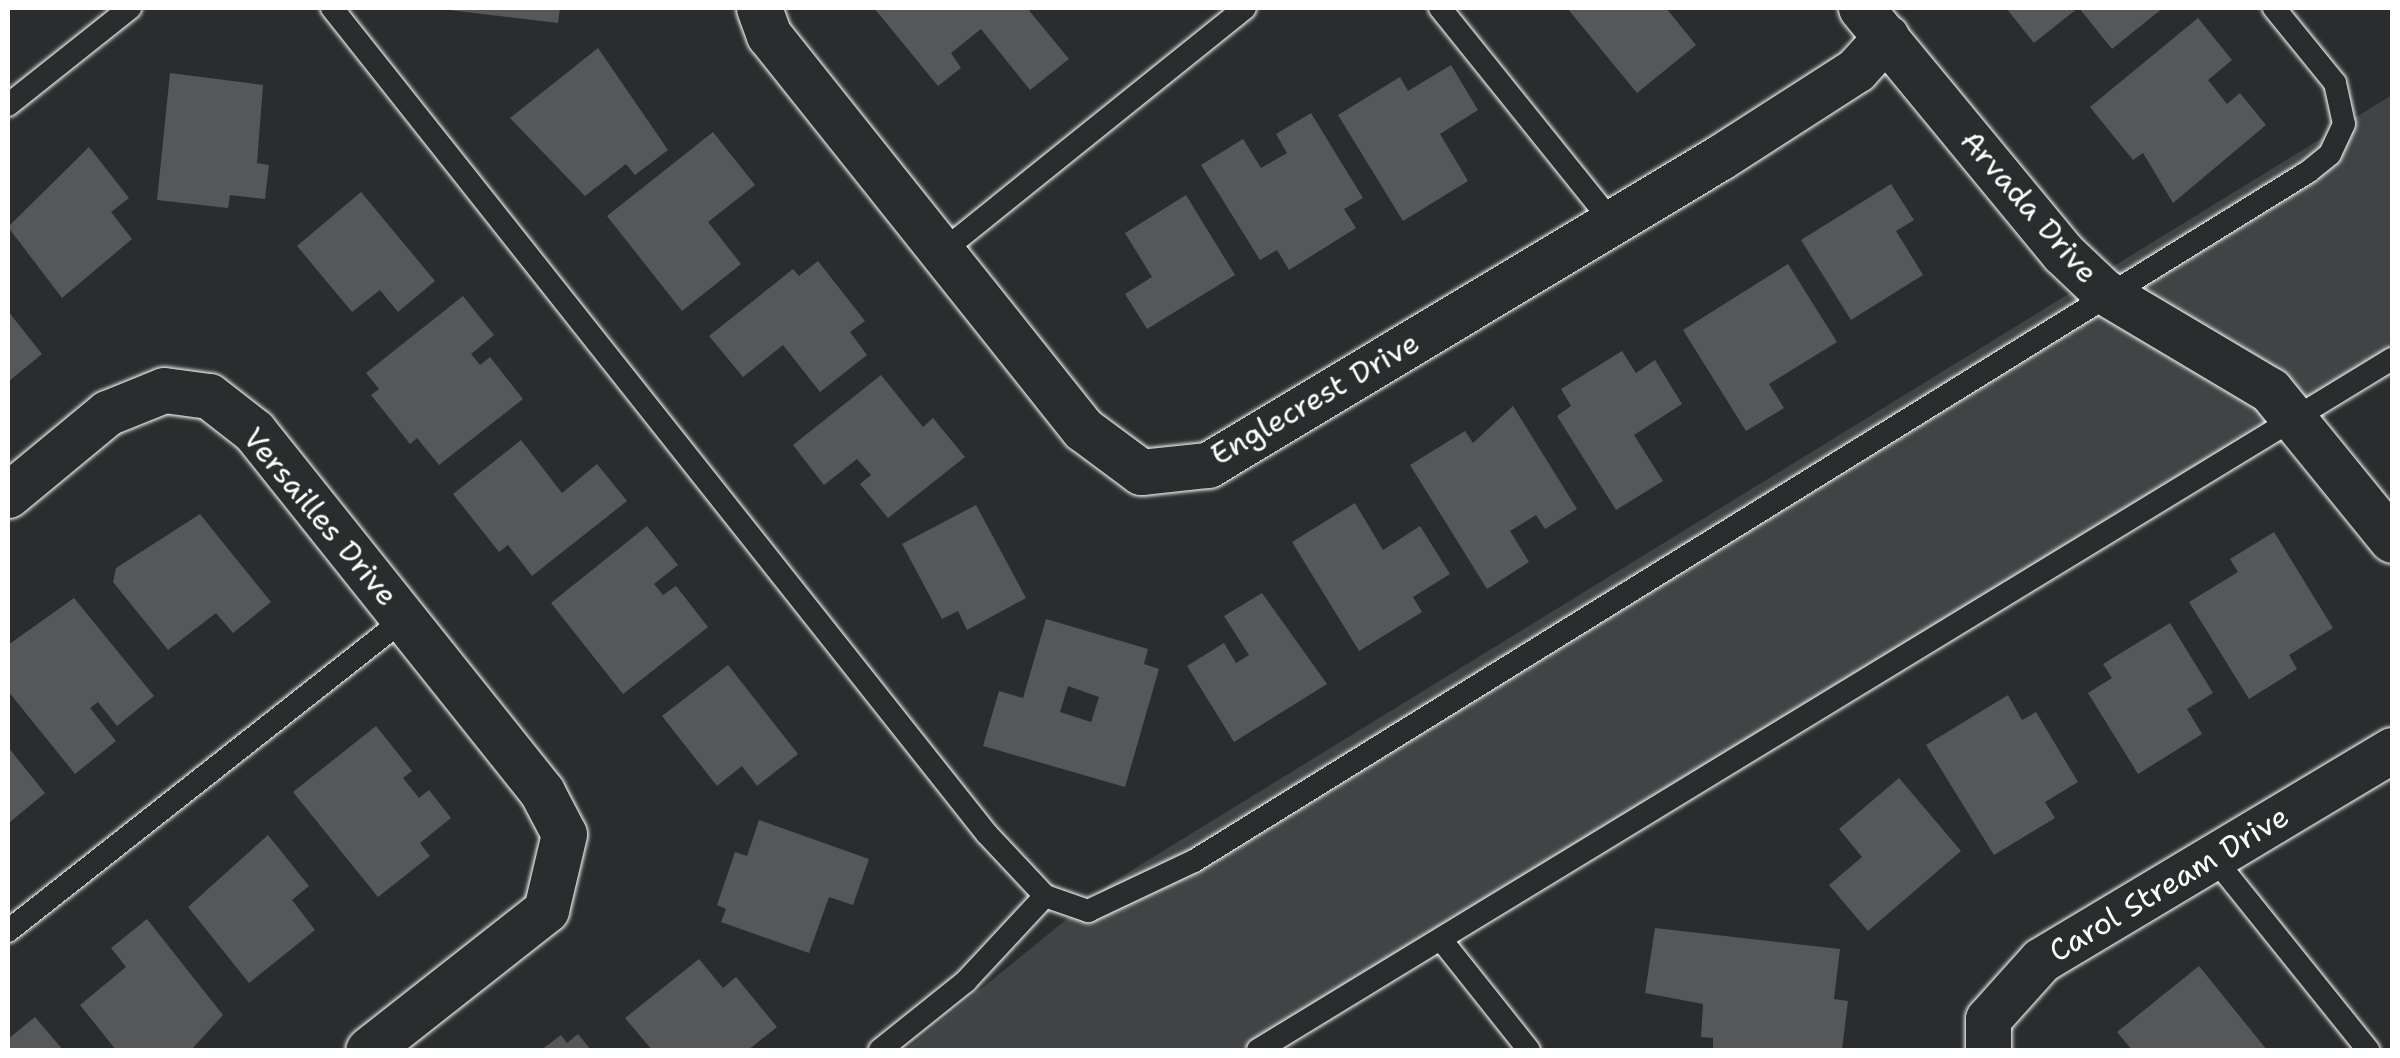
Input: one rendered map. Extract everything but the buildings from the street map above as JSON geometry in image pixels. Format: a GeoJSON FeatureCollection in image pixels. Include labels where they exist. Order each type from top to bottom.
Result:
{"type":"FeatureCollection","features":[{"type":"Feature","properties":{"kind":"street","name":"Englecrest Drive"},"geometry":{"type":"LineString","coordinates":[[759,8],[769,36],[944,250],[1083,430],[1141,472],[1208,466],[1612,222],[1856,70],[1874,22]]}},
{"type":"Feature","properties":{"kind":"street","name":"Arvada Drive"},"geometry":{"type":"LineString","coordinates":[[1874,22],[2103,291],[2230,360],[2296,418],[2392,540]]}},
{"type":"Feature","properties":{"kind":"street","name":"Versailles Drive"},"geometry":{"type":"LineString","coordinates":[[8,495],[107,413],[164,390],[209,396],[254,431],[542,792],[564,834],[546,910],[368,1050]]}},
{"type":"Feature","properties":{"kind":"street","name":"Carol Stream Drive"},"geometry":{"type":"LineString","coordinates":[[1988,1050],[1988,1019],[2041,960],[2392,750]]}},
{"type":"Feature","properties":{"kind":"lane"},"geometry":{"type":"LineString","coordinates":[[8,105],[130,8]]}},
{"type":"Feature","properties":{"kind":"lane"},"geometry":{"type":"LineString","coordinates":[[332,8],[1045,896],[1088,912],[1194,861],[2103,291],[2330,154],[2344,124],[2335,82],[2274,8]]}},
{"type":"Feature","properties":{"kind":"lane"},"geometry":{"type":"LineString","coordinates":[[944,250],[1245,8]]}},
{"type":"Feature","properties":{"kind":"lane"},"geometry":{"type":"LineString","coordinates":[[1440,8],[1612,222]]}},
{"type":"Feature","properties":{"kind":"lane"},"geometry":{"type":"LineString","coordinates":[[1258,1050],[1443,942],[2392,360]]}},
{"type":"Feature","properties":{"kind":"lane"},"geometry":{"type":"LineString","coordinates":[[8,931],[404,618]]}},
{"type":"Feature","properties":{"kind":"lane"},"geometry":{"type":"LineString","coordinates":[[2213,857],[2368,1050]]}},
{"type":"Feature","properties":{"kind":"lane"},"geometry":{"type":"LineString","coordinates":[[880,1050],[966,982],[1045,896]]}},
{"type":"Feature","properties":{"kind":"lane"},"geometry":{"type":"LineString","coordinates":[[1443,942],[1529,1050]]}},
{"type":"Feature","properties":{"kind":"shaded area"},"geometry":{"type":"Polygon","coordinates":[[[2392,95],[2392,347],[1240,1050],[906,1050],[1111,883],[2392,95]]]}}]}
